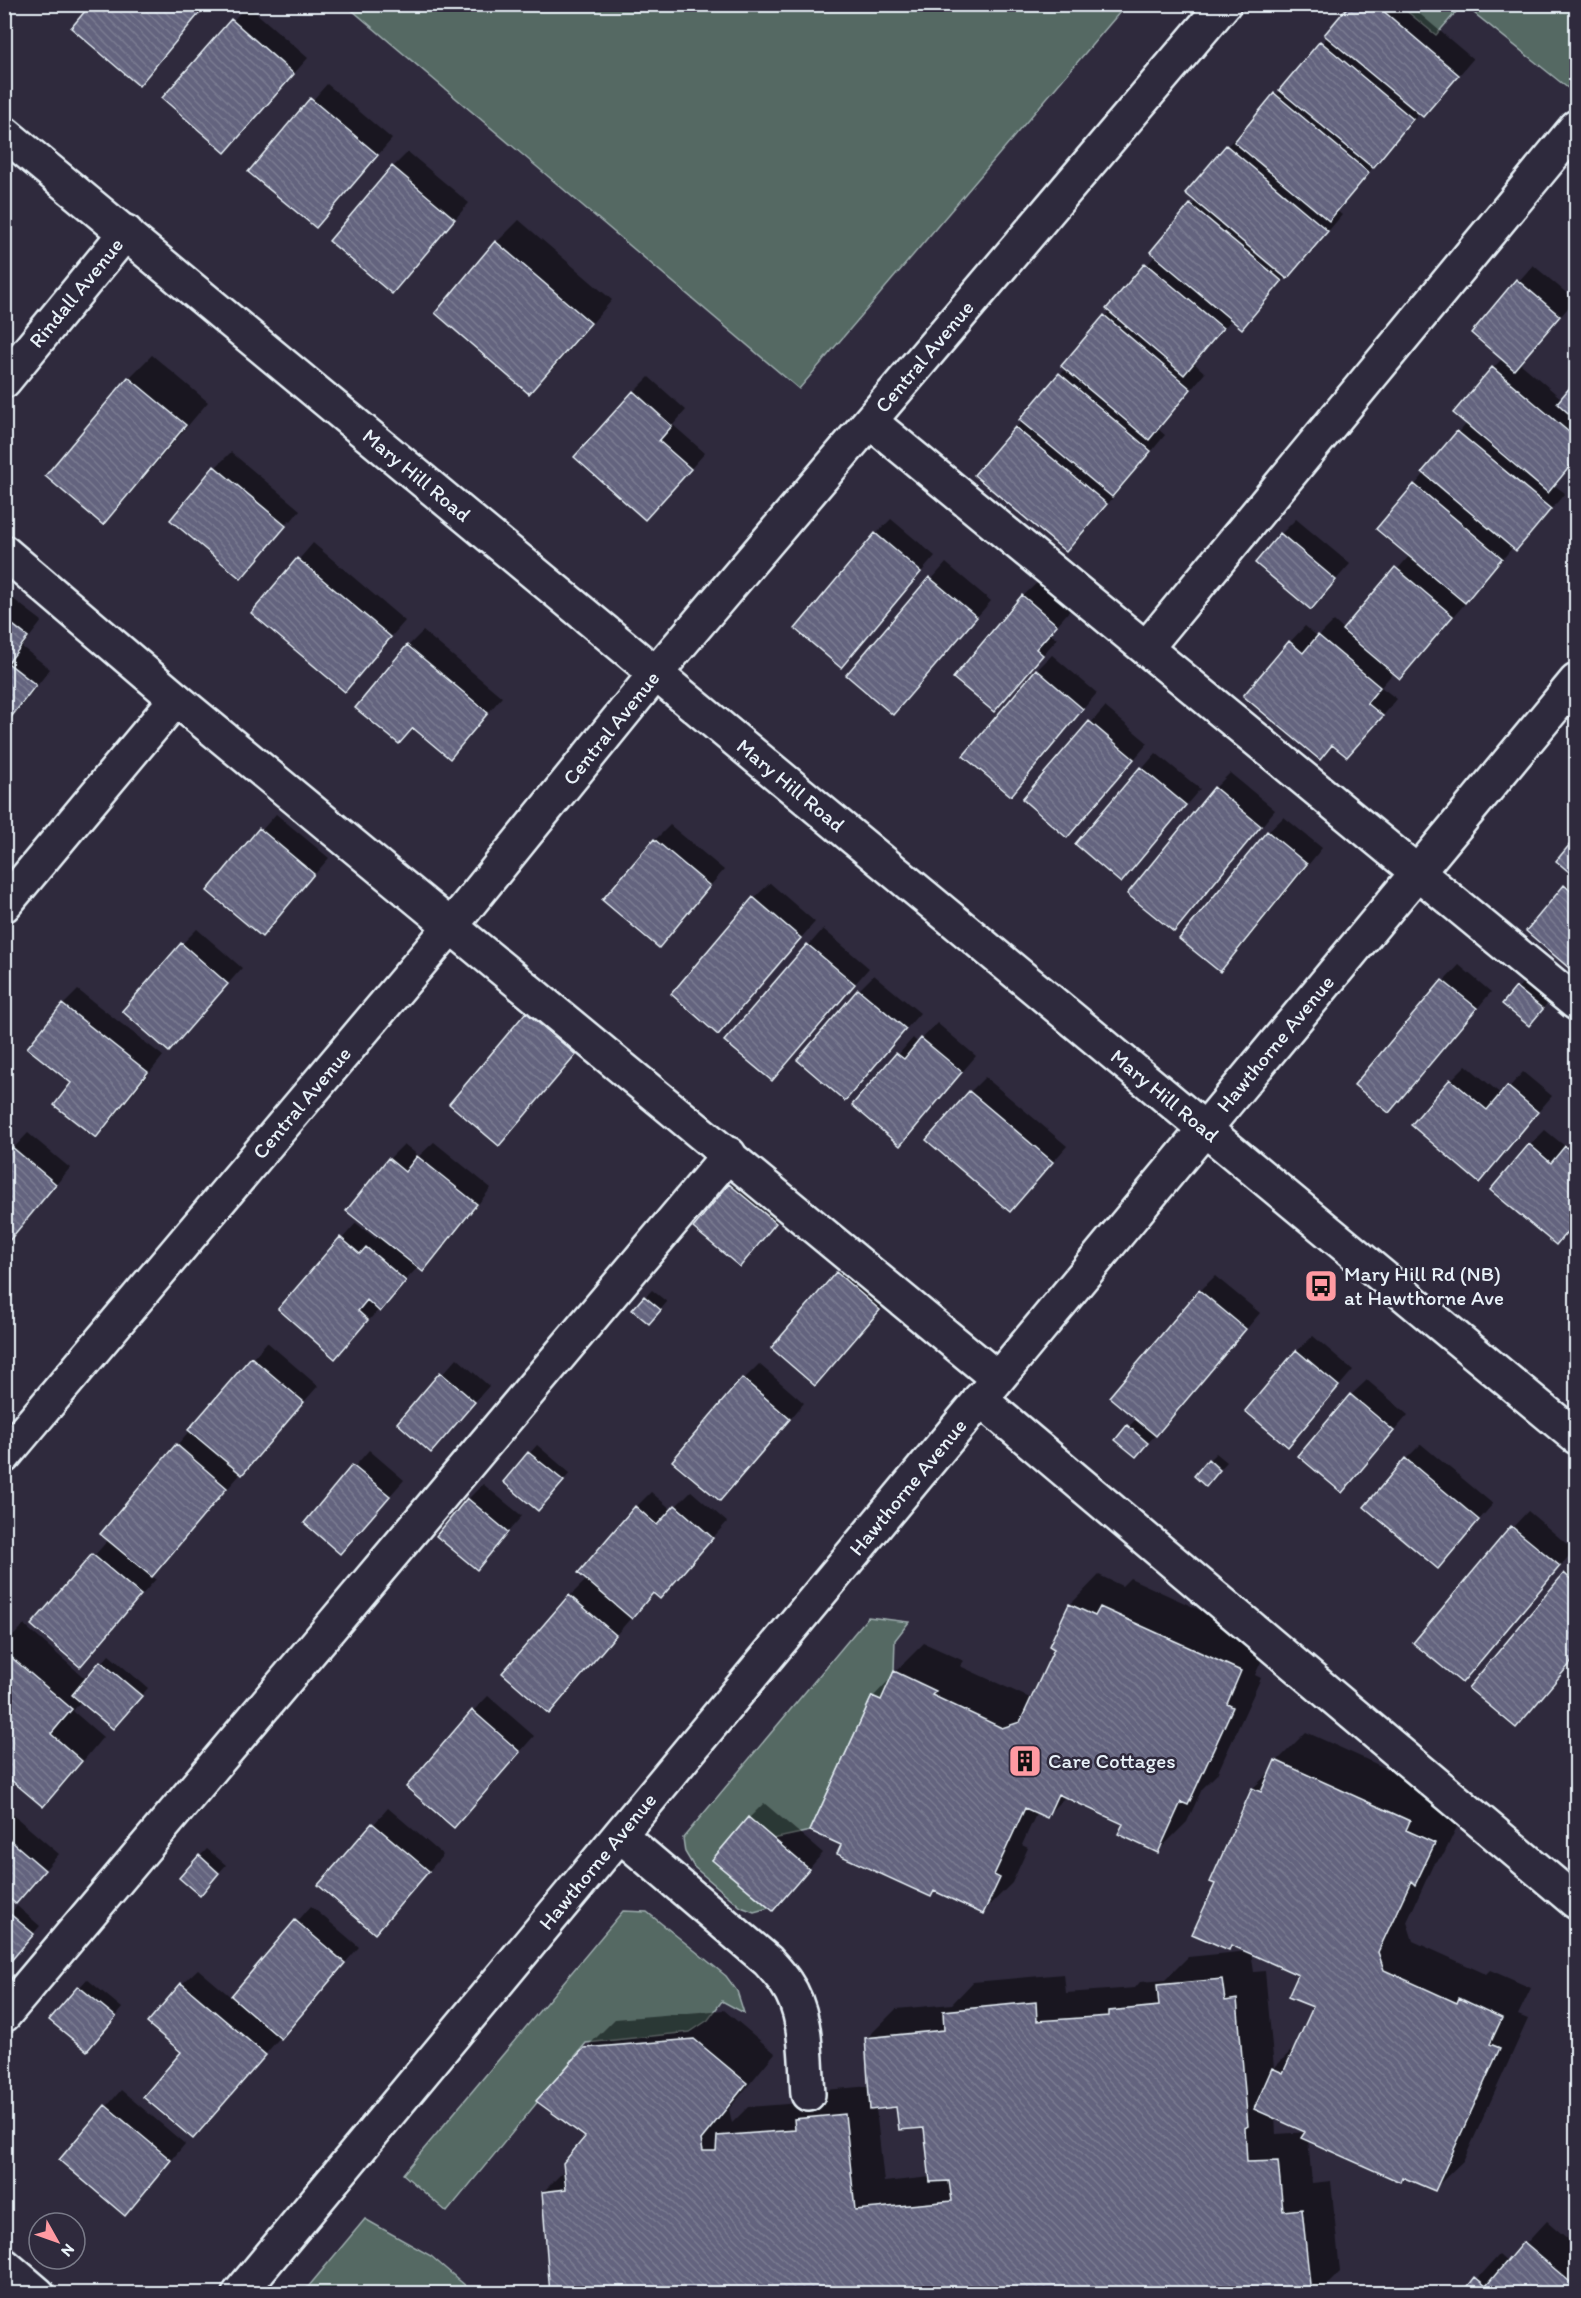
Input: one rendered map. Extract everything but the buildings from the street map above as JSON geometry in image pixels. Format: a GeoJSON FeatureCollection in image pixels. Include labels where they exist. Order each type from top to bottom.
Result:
{"type":"FeatureCollection","features":[{"type":"Feature","properties":{"kind":"street","name":"Central Avenue"},"geometry":{"type":"LineString","coordinates":[[4,1456],[451,926],[655,674],[1224,4]]}},
{"type":"Feature","properties":{"kind":"street"},"geometry":{"type":"LineString","coordinates":[[1146,648],[1576,127]]}},
{"type":"Feature","properties":{"kind":"street","name":"Mary Hill Road"},"geometry":{"type":"LineString","coordinates":[[4,133],[1576,1437]]}},
{"type":"Feature","properties":{"kind":"street","name":"Rindall Avenue"},"geometry":{"type":"LineString","coordinates":[[4,381],[126,232]]}},
{"type":"Feature","properties":{"kind":"street"},"geometry":{"type":"LineString","coordinates":[[871,422],[1576,1003]]}},
{"type":"Feature","properties":{"kind":"street"},"geometry":{"type":"LineString","coordinates":[[4,552],[176,699],[729,1154],[988,1389],[1576,1902]]}},
{"type":"Feature","properties":{"kind":"street","name":"Hawthorne Avenue"},"geometry":{"type":"LineString","coordinates":[[239,2294],[1576,681]]}},
{"type":"Feature","properties":{"kind":"street"},"geometry":{"type":"LineString","coordinates":[[4,905],[176,699]]}},
{"type":"Feature","properties":{"kind":"street"},"geometry":{"type":"LineString","coordinates":[[4,2015],[729,1154]]}},
{"type":"Feature","properties":{"kind":"street"},"geometry":{"type":"LineString","coordinates":[[620,1834],[768,1961],[787,1984],[797,2004],[802,2028],[808,2094]]}},
{"type":"Feature","properties":{"kind":"street"},"geometry":{"type":"LineString","coordinates":[[4,2265],[39,2294]]}},
{"type":"Feature","properties":{"kind":"green space"},"geometry":{"type":"Polygon","coordinates":[[[1399,4],[1463,4],[1436,35],[1399,5],[1399,4]]]}},
{"type":"Feature","properties":{"kind":"green space"},"geometry":{"type":"Polygon","coordinates":[[[346,5],[1126,5],[799,389],[346,5]]]}},
{"type":"Feature","properties":{"kind":"green space"},"geometry":{"type":"Polygon","coordinates":[[[1464,5],[1576,5],[1576,90],[1574,93],[1464,5]]]}},
{"type":"Feature","properties":{"kind":"green space"},"geometry":{"type":"Polygon","coordinates":[[[868,1617],[909,1622],[895,1640],[894,1671],[881,1700],[872,1696],[810,1831],[773,1839],[748,1817],[712,1860],[769,1908],[754,1912],[741,1907],[694,1867],[685,1852],[683,1838],[868,1617]]]}},
{"type":"Feature","properties":{"kind":"green space"},"geometry":{"type":"Polygon","coordinates":[[[623,1911],[647,1912],[726,1976],[737,1991],[744,2013],[722,2001],[708,2020],[690,2032],[586,2043],[447,2212],[403,2174],[623,1911]]]}},
{"type":"Feature","properties":{"kind":"green space"},"geometry":{"type":"Polygon","coordinates":[[[365,2219],[431,2256],[474,2293],[303,2293],[365,2219]]]}},
{"type":"Feature","properties":{"kind":"place","name":"Mary Hill Rd (NB) at Hawthorne Ave"},"geometry":{"type":"Point","coordinates":[1321,1286]}},
{"type":"Feature","properties":{"kind":"place","name":"Care Cottages"},"geometry":{"type":"Point","coordinates":[1025,1761]}}]}
